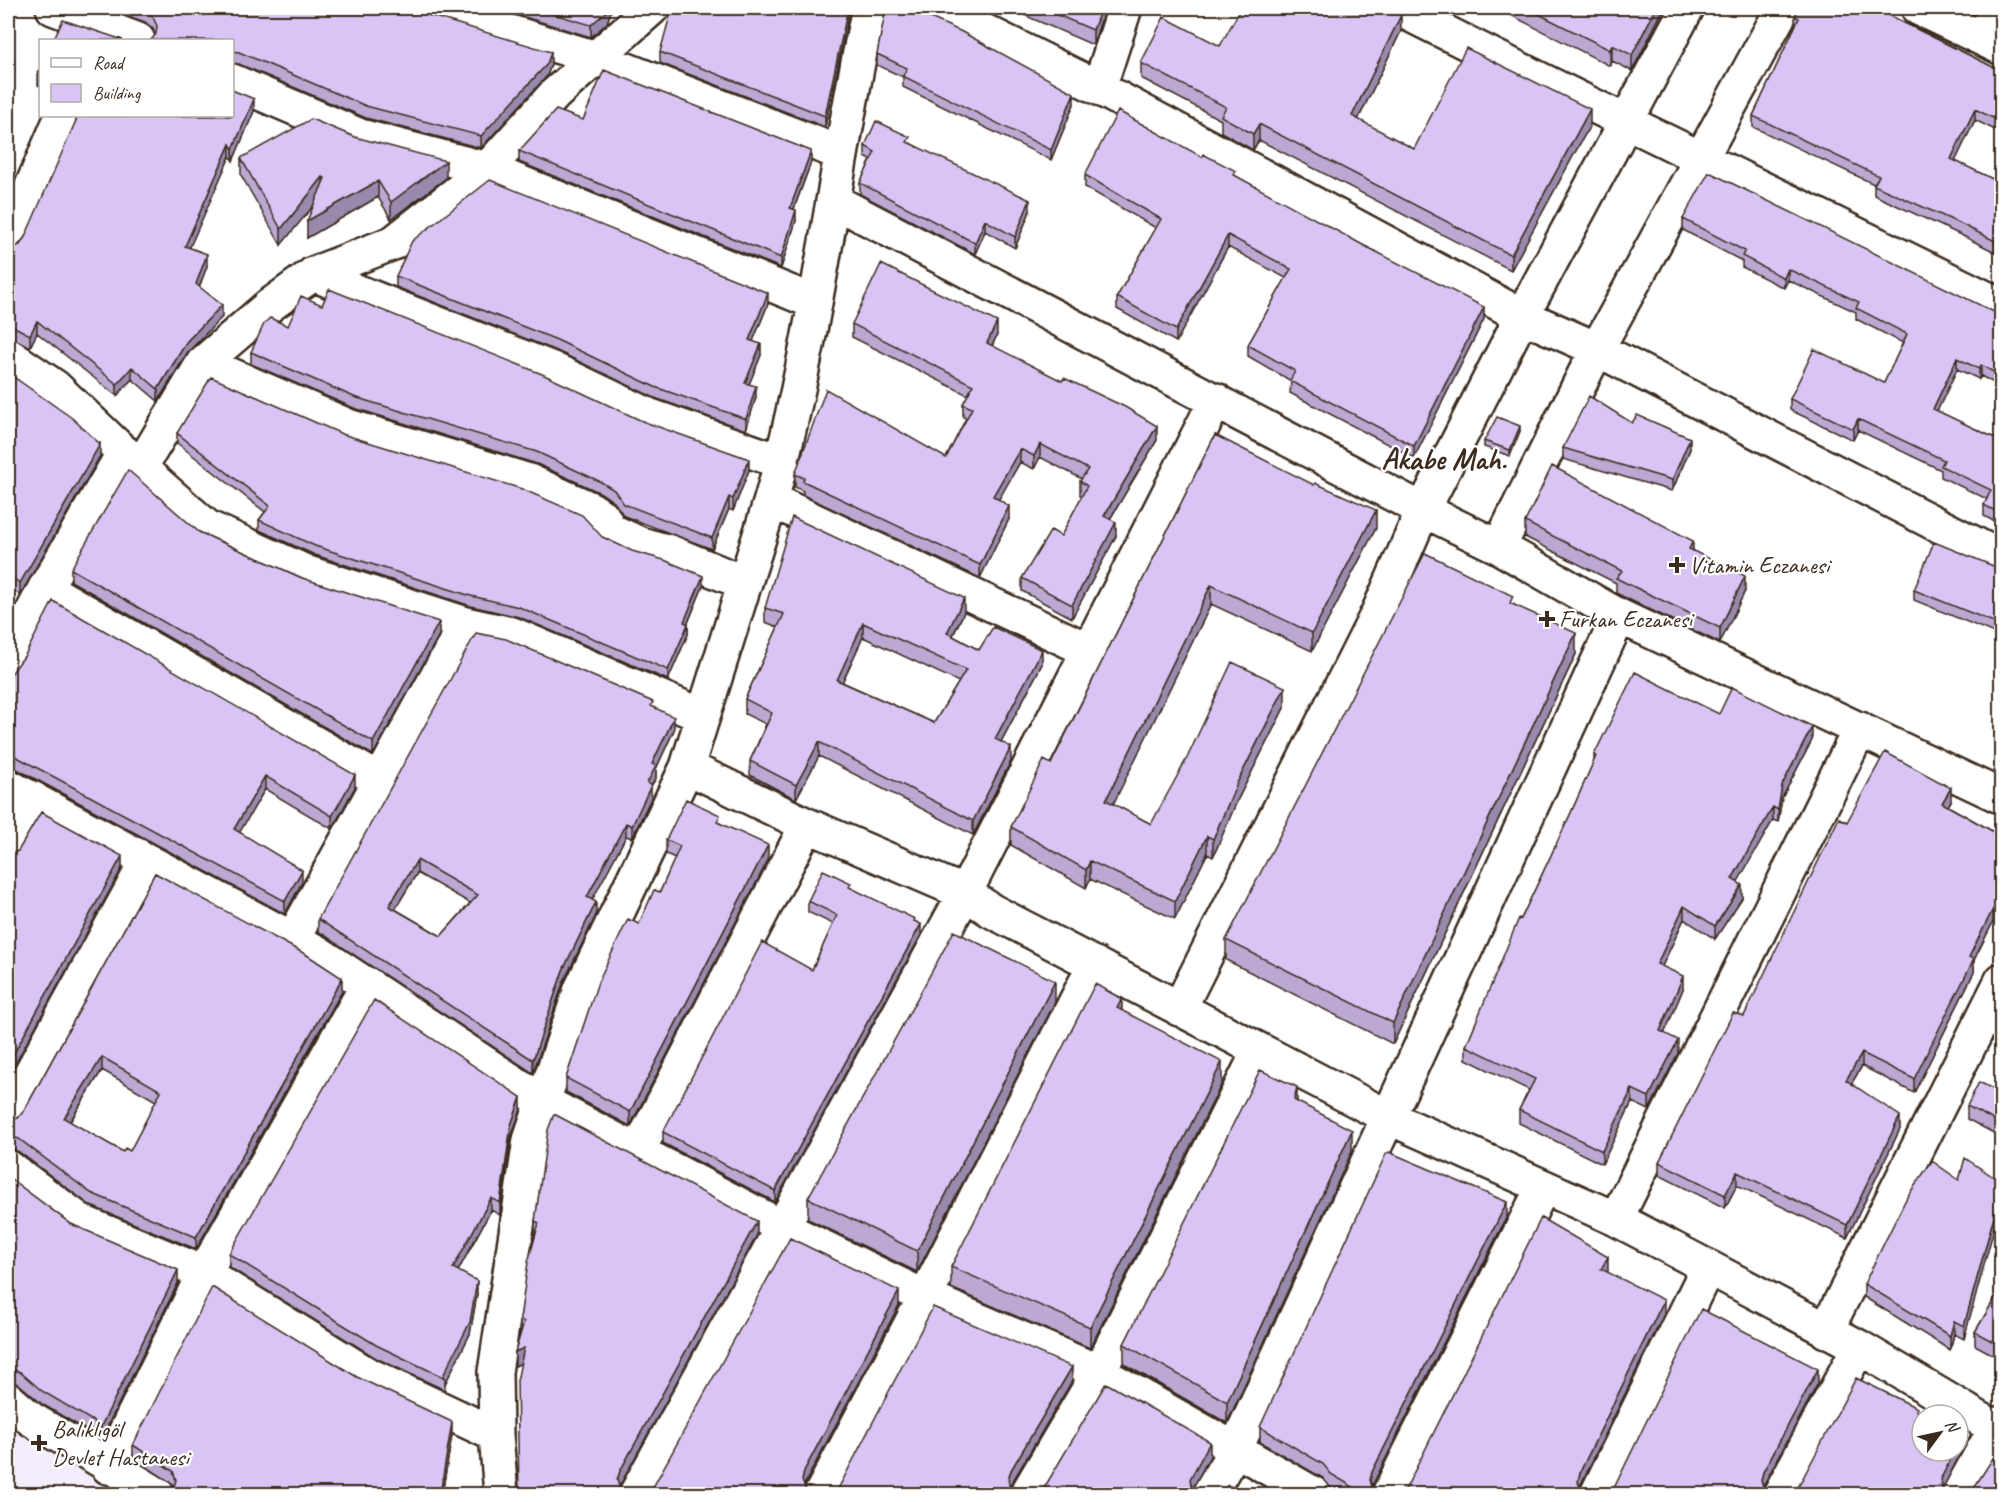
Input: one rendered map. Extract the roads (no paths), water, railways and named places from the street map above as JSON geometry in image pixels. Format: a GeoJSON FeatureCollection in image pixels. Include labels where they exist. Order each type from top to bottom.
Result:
{"type":"FeatureCollection","features":[{"type":"Feature","properties":{"kind":"street"},"geometry":{"type":"LineString","coordinates":[[53,8],[103,24],[136,39]]}},
{"type":"Feature","properties":{"kind":"street"},"geometry":{"type":"LineString","coordinates":[[431,8],[596,58],[840,153]]}},
{"type":"Feature","properties":{"kind":"street"},"geometry":{"type":"LineString","coordinates":[[8,659],[45,588],[132,460],[203,363],[268,306],[313,274],[393,243],[487,169],[555,94],[652,8]]}},
{"type":"Feature","properties":{"kind":"street"},"geometry":{"type":"LineString","coordinates":[[501,1494],[496,1435],[495,1372],[530,1140],[581,989],[687,766],[771,500],[782,462],[814,302],[834,201],[840,153],[869,8]]}},
{"type":"Feature","properties":{"kind":"street"},"geometry":{"type":"LineString","coordinates":[[938,8],[1100,88],[1522,316],[1597,349],[2001,558]]}},
{"type":"Feature","properties":{"kind":"street"},"geometry":{"type":"LineString","coordinates":[[1100,88],[1125,8]]}},
{"type":"Feature","properties":{"kind":"street"},"geometry":{"type":"LineString","coordinates":[[1396,8],[1626,123],[1701,156],[2001,306]]}},
{"type":"Feature","properties":{"kind":"street"},"geometry":{"type":"LineString","coordinates":[[1179,1008],[1377,615],[1423,510],[1522,316],[1687,8]]}},
{"type":"Feature","properties":{"kind":"street"},"geometry":{"type":"LineString","coordinates":[[1499,547],[1597,349],[1783,8]]}},
{"type":"Feature","properties":{"kind":"street"},"geometry":{"type":"LineString","coordinates":[[1918,8],[1991,42],[2001,8]]}},
{"type":"Feature","properties":{"kind":"street"},"geometry":{"type":"LineString","coordinates":[[234,82],[360,136],[487,169],[814,302]]}},
{"type":"Feature","properties":{"kind":"street"},"geometry":{"type":"LineString","coordinates":[[8,242],[62,117]]}},
{"type":"Feature","properties":{"kind":"street"},"geometry":{"type":"LineString","coordinates":[[834,201],[1423,510],[1499,547],[1619,616],[2001,797]]}},
{"type":"Feature","properties":{"kind":"street"},"geometry":{"type":"LineString","coordinates":[[313,274],[550,368],[648,415],[782,462]]}},
{"type":"Feature","properties":{"kind":"street"},"geometry":{"type":"LineString","coordinates":[[8,356],[55,387],[132,460],[207,526],[308,573],[466,624],[512,634],[703,716]]}},
{"type":"Feature","properties":{"kind":"street"},"geometry":{"type":"LineString","coordinates":[[203,363],[348,426],[529,481],[591,509],[603,517],[610,530],[640,544],[670,552],[744,583]]}},
{"type":"Feature","properties":{"kind":"street"},"geometry":{"type":"LineString","coordinates":[[636,1494],[664,1439],[784,1228],[964,893],[1216,400]]}},
{"type":"Feature","properties":{"kind":"street"},"geometry":{"type":"LineString","coordinates":[[771,500],[1088,650]]}},
{"type":"Feature","properties":{"kind":"street"},"geometry":{"type":"LineString","coordinates":[[45,588],[381,781]]}},
{"type":"Feature","properties":{"kind":"street"},"geometry":{"type":"LineString","coordinates":[[1209,1494],[1235,1450],[1619,616]]}},
{"type":"Feature","properties":{"kind":"street"},"geometry":{"type":"LineString","coordinates":[[293,938],[466,624]]}},
{"type":"Feature","properties":{"kind":"street"},"geometry":{"type":"LineString","coordinates":[[1616,1219],[1860,729]]}},
{"type":"Feature","properties":{"kind":"street"},"geometry":{"type":"LineString","coordinates":[[687,766],[807,825],[964,893],[1389,1118],[1616,1219],[1859,1347],[1999,1428],[1959,1494]]}},
{"type":"Feature","properties":{"kind":"street"},"geometry":{"type":"LineString","coordinates":[[8,848],[21,793],[146,863],[293,938],[368,984],[542,1101],[784,1228],[926,1297],[1099,1372],[1314,1494]]}},
{"type":"Feature","properties":{"kind":"street"},"geometry":{"type":"LineString","coordinates":[[638,1151],[807,825]]}},
{"type":"Feature","properties":{"kind":"street"},"geometry":{"type":"LineString","coordinates":[[8,1115],[146,863]]}},
{"type":"Feature","properties":{"kind":"street"},"geometry":{"type":"LineString","coordinates":[[821,1494],[926,1297],[1095,964]]}},
{"type":"Feature","properties":{"kind":"street"},"geometry":{"type":"LineString","coordinates":[[1826,1330],[2001,980]]}},
{"type":"Feature","properties":{"kind":"street"},"geometry":{"type":"LineString","coordinates":[[108,1467],[204,1273],[368,984]]}},
{"type":"Feature","properties":{"kind":"street"},"geometry":{"type":"LineString","coordinates":[[1027,1494],[1099,1372],[1259,1051]]}},
{"type":"Feature","properties":{"kind":"street"},"geometry":{"type":"LineString","coordinates":[[8,1167],[82,1222],[204,1273],[367,1374],[496,1435]]}},
{"type":"Feature","properties":{"kind":"street"},"geometry":{"type":"LineString","coordinates":[[1389,1494],[1543,1187]]}},
{"type":"Feature","properties":{"kind":"street"},"geometry":{"type":"LineString","coordinates":[[1597,1494],[1708,1267]]}},
{"type":"Feature","properties":{"kind":"street"},"geometry":{"type":"LineString","coordinates":[[1780,1494],[1859,1347]]}},
{"type":"Feature","properties":{"kind":"street"},"geometry":{"type":"LineString","coordinates":[[8,1399],[32,1419],[108,1467],[157,1494]]}},
{"type":"Feature","properties":{"kind":"place","name":"Vitamin Eczanesi"},"geometry":{"type":"Point","coordinates":[1677,565]}},
{"type":"Feature","properties":{"kind":"place","name":"Furkan Eczanesi"},"geometry":{"type":"Point","coordinates":[1547,619]}},
{"type":"Feature","properties":{"kind":"place","name":"Balıklıgöl Devlet Hastanesi"},"geometry":{"type":"Point","coordinates":[39,1443]}},
{"type":"Feature","properties":{"kind":"district","name":"Akabe Mah."},"geometry":{"type":"Point","coordinates":[1444,459]}}]}
